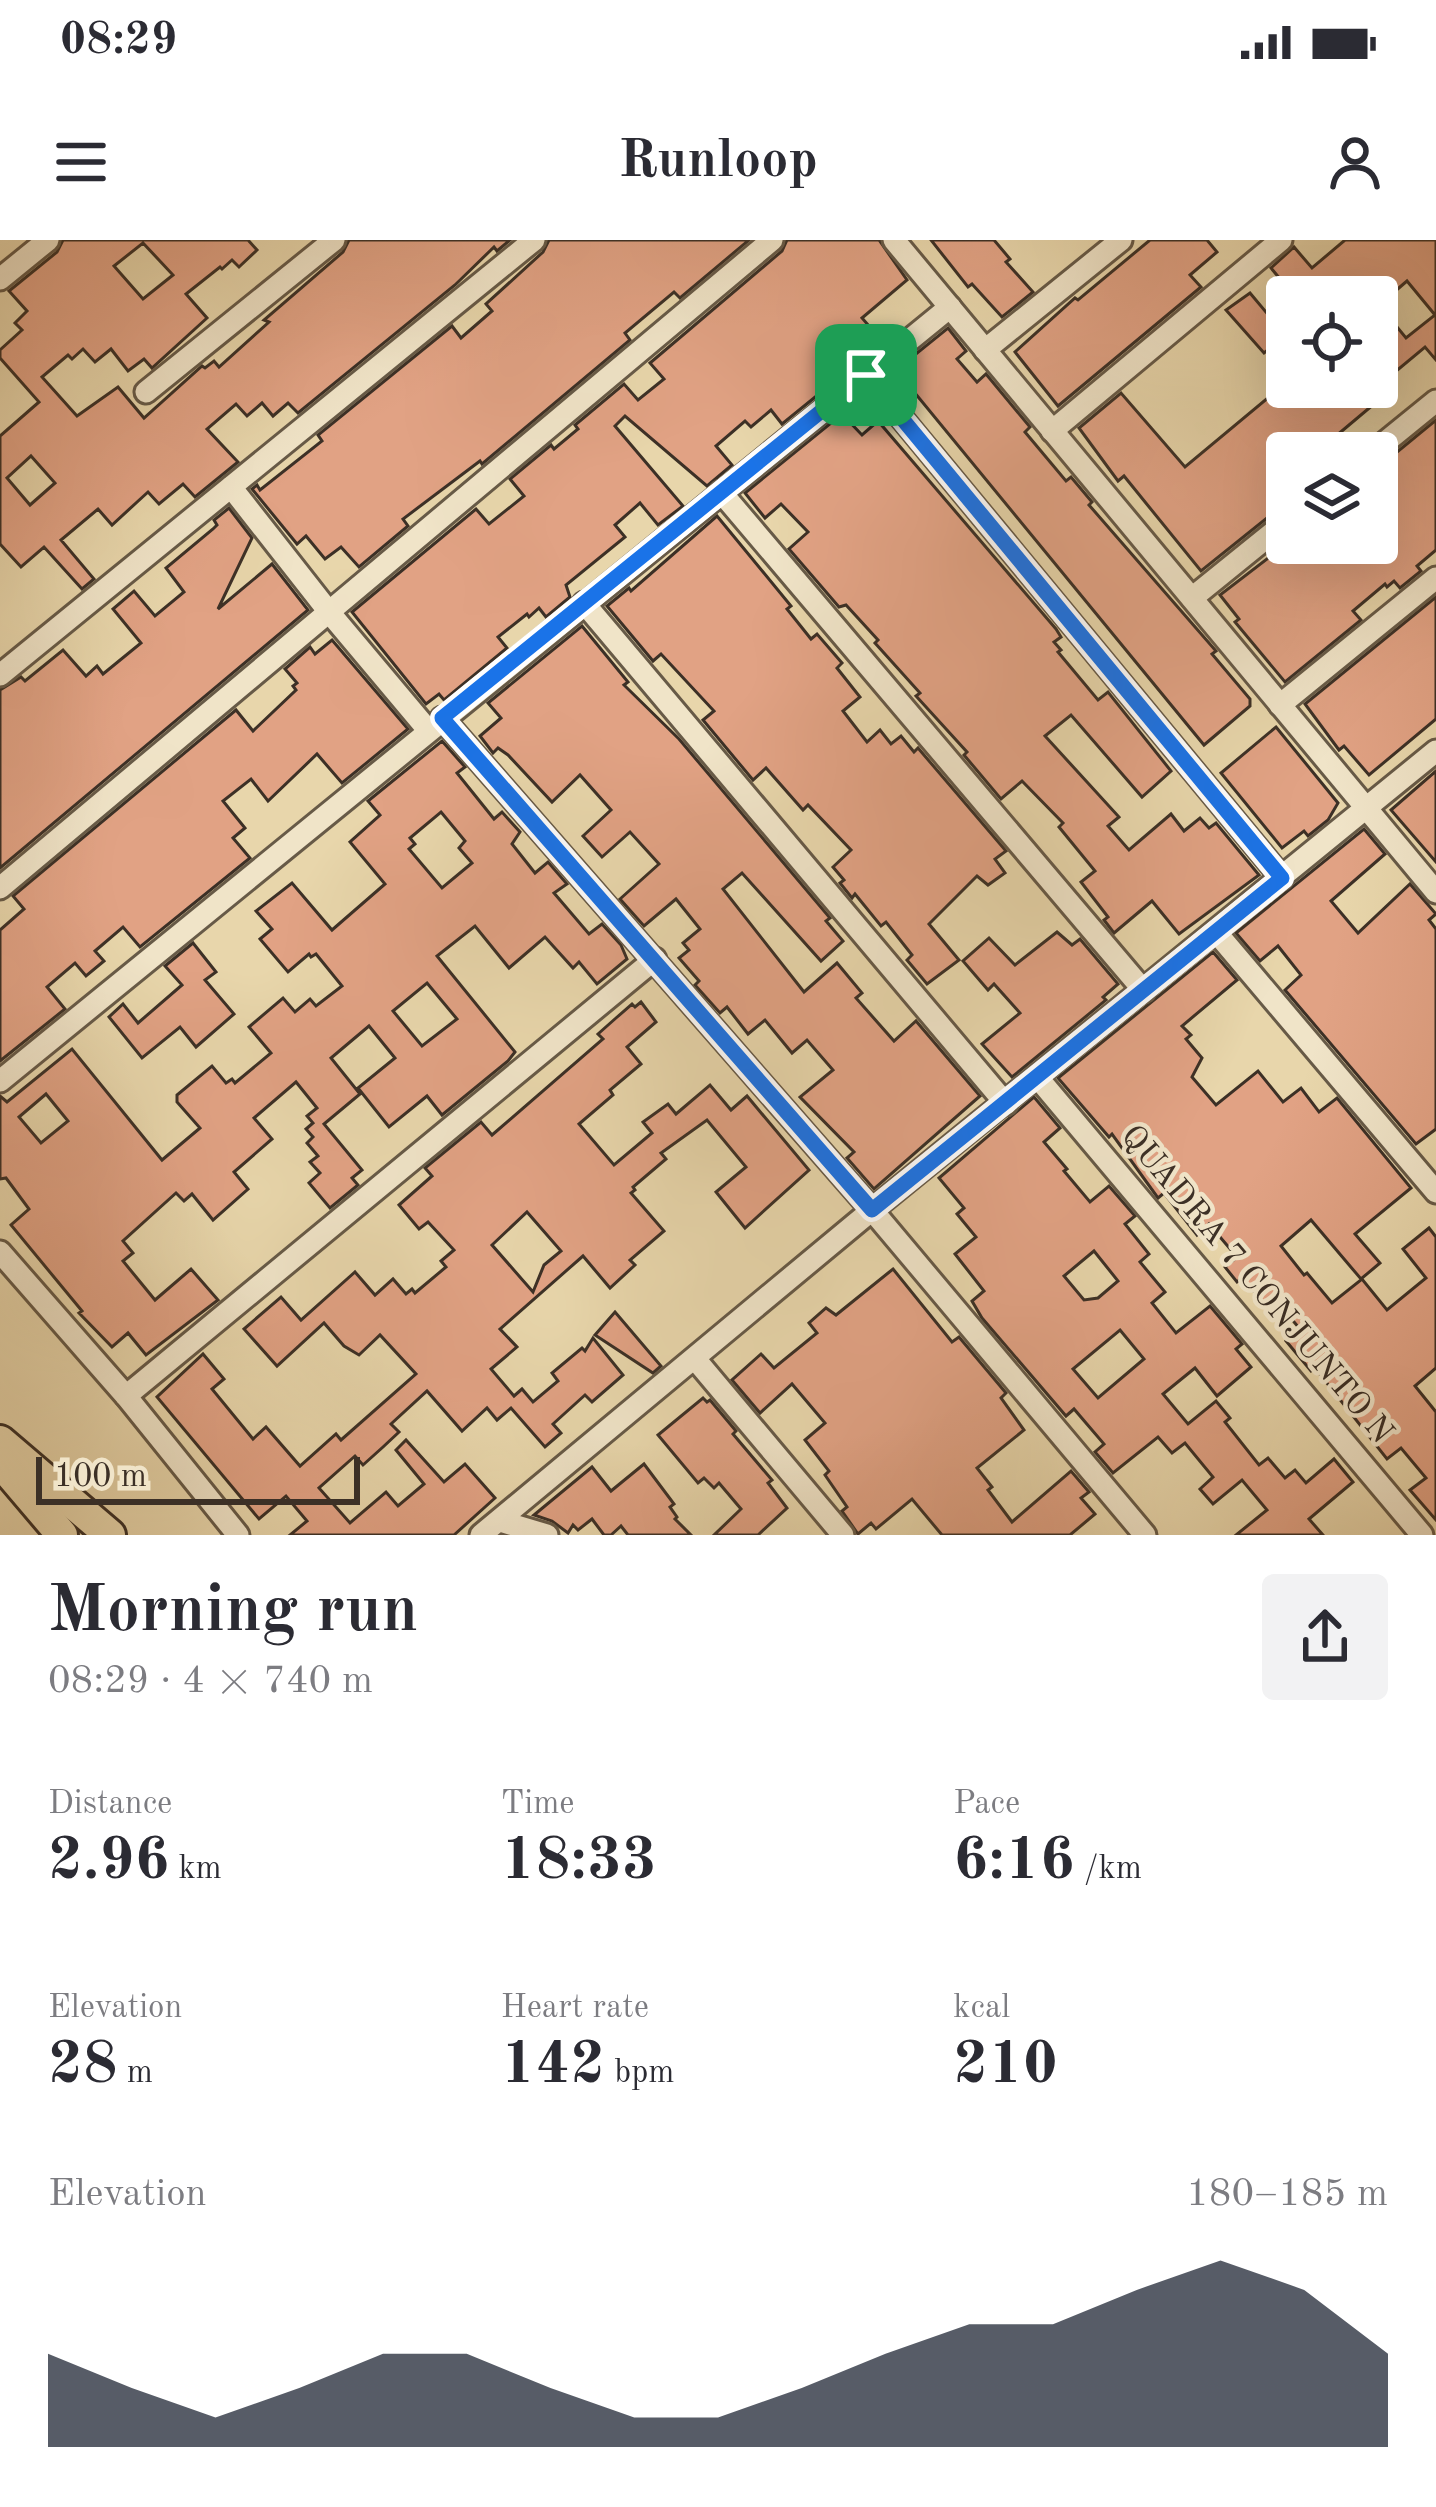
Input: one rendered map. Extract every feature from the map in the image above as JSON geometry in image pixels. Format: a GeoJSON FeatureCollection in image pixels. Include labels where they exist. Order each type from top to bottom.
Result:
{"type":"FeatureCollection","features":[{"type":"Feature","properties":{"kind":"main road"},"geometry":{"type":"LineString","coordinates":[[0,1441],[110,1535]]}},
{"type":"Feature","properties":{"kind":"main road"},"geometry":{"type":"LineString","coordinates":[[0,1462],[62,1535]]}},
{"type":"Feature","properties":{"kind":"street"},"geometry":{"type":"LineString","coordinates":[[0,279],[48,240]]}},
{"type":"Feature","properties":{"kind":"street"},"geometry":{"type":"LineString","coordinates":[[146,392],[334,240]]}},
{"type":"Feature","properties":{"kind":"street"},"geometry":{"type":"LineString","coordinates":[[0,675],[534,240]]}},
{"type":"Feature","properties":{"kind":"street"},"geometry":{"type":"LineString","coordinates":[[0,888],[772,240]]}},
{"type":"Feature","properties":{"kind":"street"},"geometry":{"type":"LineString","coordinates":[[894,240],[1436,892]]}},
{"type":"Feature","properties":{"kind":"street"},"geometry":{"type":"LineString","coordinates":[[985,350],[1121,240]]}},
{"type":"Feature","properties":{"kind":"street"},"geometry":{"type":"LineString","coordinates":[[1052,431],[1282,240]]}},
{"type":"Feature","properties":{"kind":"street"},"geometry":{"type":"LineString","coordinates":[[0,1081],[950,307]]}},
{"type":"Feature","properties":{"kind":"street"},"geometry":{"type":"LineString","coordinates":[[866,375],[1282,878]]}},
{"type":"Feature","properties":{"kind":"street"},"geometry":{"type":"LineString","coordinates":[[1398,432],[1436,401]]}},
{"type":"Feature","properties":{"kind":"street"},"geometry":{"type":"LineString","coordinates":[[231,487],[329,612],[655,959],[1145,1535]]}},
{"type":"Feature","properties":{"kind":"street"},"geometry":{"type":"LineString","coordinates":[[721,492],[1144,991]]}},
{"type":"Feature","properties":{"kind":"street"},"geometry":{"type":"LineString","coordinates":[[1192,598],[1266,538]]}},
{"type":"Feature","properties":{"kind":"street"},"geometry":{"type":"LineString","coordinates":[[1280,705],[1436,578]]}},
{"type":"Feature","properties":{"kind":"street"},"geometry":{"type":"LineString","coordinates":[[584,603],[1006,1104]]}},
{"type":"Feature","properties":{"kind":"street"},"geometry":{"type":"LineString","coordinates":[[481,1535],[1436,751]]}},
{"type":"Feature","properties":{"kind":"street"},"geometry":{"type":"LineString","coordinates":[[1216,932],[1436,1192]]}},
{"type":"Feature","properties":{"kind":"street"},"geometry":{"type":"LineString","coordinates":[[126,1396],[655,959]]}},
{"type":"Feature","properties":{"kind":"street","name":"QUADRA 7 CONJUNTO N"},"geometry":{"type":"LineString","coordinates":[[1038,1078],[1422,1535]]}},
{"type":"Feature","properties":{"kind":"street"},"geometry":{"type":"LineString","coordinates":[[0,1252],[126,1396],[238,1535]]}},
{"type":"Feature","properties":{"kind":"street"},"geometry":{"type":"LineString","coordinates":[[695,1360],[843,1535]]}},
{"type":"Feature","properties":{"kind":"street"},"geometry":{"type":"LineString","coordinates":[[500,1521],[547,1535]]}},
{"type":"Feature","properties":{"kind":"building"},"geometry":{"type":"Polygon","coordinates":[[[63,240],[248,240],[257,250],[239,267],[232,260],[220,267],[186,294],[207,318],[152,368],[144,359],[128,371],[111,349],[95,362],[83,349],[42,377],[77,416],[118,387],[144,418],[202,366],[214,361],[219,367],[269,322],[264,320],[343,252],[349,240],[510,240],[497,251],[494,247],[455,285],[298,413],[288,403],[273,416],[262,403],[247,416],[236,404],[207,429],[238,462],[195,497],[183,484],[159,504],[148,492],[112,525],[98,509],[61,540],[94,579],[82,589],[44,547],[21,567],[0,544],[0,436],[39,402],[0,358],[0,350],[22,330],[15,323],[27,311],[9,291],[57,252],[63,240]],[[143,243],[114,266],[143,299],[173,275],[143,243]],[[31,456],[7,478],[30,505],[55,483],[31,456]]]}},
{"type":"Feature","properties":{"kind":"building"},"geometry":{"type":"Polygon","coordinates":[[[549,240],[749,240],[680,298],[674,292],[625,333],[630,340],[482,464],[480,461],[403,519],[408,526],[359,567],[341,547],[325,559],[306,536],[297,544],[252,489],[257,485],[260,490],[322,441],[318,435],[452,326],[461,338],[492,311],[486,304],[543,252],[549,240]]]}},
{"type":"Feature","properties":{"kind":"building"},"geometry":{"type":"Polygon","coordinates":[[[787,240],[879,240],[907,280],[862,318],[883,342],[782,424],[771,410],[751,427],[745,421],[716,446],[732,465],[707,486],[625,416],[615,426],[683,506],[658,525],[640,503],[615,525],[625,537],[566,585],[570,597],[546,617],[539,608],[527,614],[498,637],[507,648],[444,700],[439,694],[426,704],[352,612],[476,509],[489,524],[524,496],[510,479],[578,429],[575,425],[624,384],[638,400],[664,379],[650,363],[782,251],[787,240]]]}},
{"type":"Feature","properties":{"kind":"building"},"geometry":{"type":"Polygon","coordinates":[[[931,240],[994,240],[1010,259],[1006,262],[1033,292],[1002,317],[972,284],[968,287],[931,240]]]}},
{"type":"Feature","properties":{"kind":"building"},"geometry":{"type":"Polygon","coordinates":[[[1150,240],[1207,240],[1217,252],[1190,275],[1201,287],[1058,406],[1015,352],[1150,240]]]}},
{"type":"Feature","properties":{"kind":"building"},"geometry":{"type":"Polygon","coordinates":[[[1345,240],[1436,240],[1436,360],[1425,347],[1398,370],[1398,328],[1406,338],[1435,315],[1407,281],[1398,289],[1398,276],[1278,276],[1271,268],[1294,247],[1312,268],[1345,240]]]}},
{"type":"Feature","properties":{"kind":"building"},"geometry":{"type":"Polygon","coordinates":[[[1250,293],[1266,312],[1266,351],[1264,353],[1226,310],[1250,293]]]}},
{"type":"Feature","properties":{"kind":"building"},"geometry":{"type":"Polygon","coordinates":[[[948,328],[966,351],[957,359],[977,382],[986,374],[1030,427],[1025,432],[1066,481],[1071,477],[1092,502],[1089,505],[1216,651],[1212,654],[1250,699],[1250,706],[1204,745],[896,370],[948,328]]]}},
{"type":"Feature","properties":{"kind":"building"},"geometry":{"type":"Polygon","coordinates":[[[1121,393],[1185,467],[1266,400],[1266,408],[1369,408],[1341,432],[1266,432],[1266,519],[1201,571],[1124,476],[1118,481],[1079,428],[1121,393]]]}},
{"type":"Feature","properties":{"kind":"building"},"geometry":{"type":"Polygon","coordinates":[[[842,414],[862,435],[878,421],[1056,629],[1061,637],[1054,642],[1058,652],[1098,700],[1108,692],[1171,771],[1142,797],[1071,715],[1045,736],[1119,817],[1108,826],[1129,850],[1171,814],[1184,831],[1200,818],[1209,828],[1216,823],[1259,875],[1179,934],[1152,901],[1114,933],[1104,920],[1108,917],[1081,882],[1095,871],[1059,827],[1063,823],[1022,781],[1001,799],[875,643],[878,640],[846,605],[839,607],[789,549],[808,532],[781,504],[765,518],[745,493],[842,414]]]}},
{"type":"Feature","properties":{"kind":"building"},"geometry":{"type":"Polygon","coordinates":[[[1436,420],[1436,550],[1400,588],[1394,581],[1385,584],[1353,611],[1361,620],[1285,682],[1235,622],[1239,619],[1220,595],[1266,560],[1266,564],[1398,564],[1398,451],[1436,420]]]}},
{"type":"Feature","properties":{"kind":"building"},"geometry":{"type":"Polygon","coordinates":[[[229,508],[252,538],[218,609],[272,564],[308,610],[0,868],[0,690],[21,677],[25,681],[63,650],[86,676],[97,666],[103,674],[141,643],[113,609],[134,591],[155,616],[184,592],[166,568],[213,529],[214,520],[229,508]]]}},
{"type":"Feature","properties":{"kind":"building"},"geometry":{"type":"Polygon","coordinates":[[[717,516],[791,606],[787,609],[811,639],[817,634],[842,663],[837,668],[860,697],[843,711],[867,742],[880,730],[891,744],[901,736],[914,752],[918,748],[1006,851],[995,859],[1005,873],[988,885],[977,876],[929,924],[959,960],[927,984],[886,922],[881,926],[840,883],[844,880],[833,867],[851,850],[808,805],[803,810],[766,768],[753,780],[703,720],[714,711],[661,654],[653,661],[607,606],[717,516]]]}},
{"type":"Feature","properties":{"kind":"building"},"geometry":{"type":"Polygon","coordinates":[[[1436,597],[1436,719],[1369,775],[1344,746],[1339,750],[1305,704],[1436,597]]]}},
{"type":"Feature","properties":{"kind":"building"},"geometry":{"type":"Polygon","coordinates":[[[582,626],[628,682],[624,685],[679,739],[830,918],[826,921],[843,941],[821,961],[742,873],[723,889],[804,992],[837,963],[862,993],[856,998],[894,1041],[916,1021],[980,1096],[874,1189],[847,1158],[854,1152],[800,1097],[833,1070],[807,1040],[792,1053],[765,1020],[748,1034],[727,1007],[720,1013],[679,958],[689,950],[683,943],[700,929],[676,899],[644,926],[620,899],[659,864],[630,832],[602,857],[583,836],[611,810],[580,775],[552,802],[508,755],[498,748],[493,753],[480,736],[501,718],[488,703],[582,626]]]}},
{"type":"Feature","properties":{"kind":"building"},"geometry":{"type":"Polygon","coordinates":[[[332,640],[408,729],[342,783],[317,754],[268,801],[251,779],[223,801],[245,828],[233,838],[250,858],[140,947],[123,927],[95,951],[104,961],[86,976],[75,963],[47,987],[65,1009],[0,1061],[0,930],[24,909],[13,896],[236,710],[253,731],[296,690],[297,683],[285,669],[310,647],[315,654],[332,640]]]}},
{"type":"Feature","properties":{"kind":"building"},"geometry":{"type":"Polygon","coordinates":[[[1276,727],[1338,803],[1328,820],[1282,848],[1221,773],[1276,727]]]}},
{"type":"Feature","properties":{"kind":"building"},"geometry":{"type":"Polygon","coordinates":[[[442,741],[465,767],[457,773],[494,819],[502,812],[520,832],[512,844],[535,873],[548,862],[567,884],[554,893],[589,934],[602,924],[627,959],[597,984],[579,962],[573,968],[545,937],[509,968],[475,926],[437,956],[515,1052],[508,1061],[442,1115],[427,1096],[389,1127],[358,1088],[395,1058],[369,1026],[331,1058],[360,1094],[324,1124],[362,1170],[352,1178],[358,1185],[330,1208],[309,1183],[320,1173],[310,1162],[318,1156],[307,1143],[313,1137],[306,1129],[313,1123],[307,1116],[317,1108],[296,1082],[254,1118],[272,1139],[234,1172],[248,1189],[213,1220],[192,1194],[184,1201],[176,1193],[123,1241],[133,1253],[123,1261],[155,1300],[191,1269],[218,1300],[146,1355],[128,1333],[112,1347],[79,1313],[82,1311],[11,1225],[29,1209],[6,1178],[0,1179],[0,1096],[7,1102],[72,1049],[162,1160],[200,1128],[177,1102],[177,1095],[212,1066],[226,1083],[232,1079],[235,1083],[271,1053],[249,1027],[283,998],[295,1012],[310,999],[316,1006],[342,986],[316,954],[309,954],[288,972],[260,939],[272,929],[256,911],[292,883],[332,930],[385,884],[350,842],[380,815],[368,801],[442,741]],[[441,812],[410,838],[415,844],[409,849],[442,888],[472,863],[459,848],[465,841],[441,812]],[[427,983],[393,1011],[422,1046],[457,1019],[427,983]],[[46,1094],[19,1117],[41,1143],[68,1121],[46,1094]]]}},
{"type":"Feature","properties":{"kind":"building"},"geometry":{"type":"Polygon","coordinates":[[[1436,771],[1436,862],[1391,810],[1436,771]]]}},
{"type":"Feature","properties":{"kind":"building"},"geometry":{"type":"Polygon","coordinates":[[[1364,829],[1385,854],[1331,901],[1358,933],[1410,884],[1436,914],[1429,920],[1436,929],[1436,1129],[1416,1144],[1285,990],[1301,975],[1278,946],[1260,961],[1236,933],[1364,829]]]}},
{"type":"Feature","properties":{"kind":"building"},"geometry":{"type":"Polygon","coordinates":[[[1057,932],[1072,945],[1080,939],[1118,984],[1103,997],[1106,1000],[1012,1077],[982,1044],[1020,1013],[994,984],[988,990],[963,961],[989,938],[1015,965],[1057,932]]]}},
{"type":"Feature","properties":{"kind":"building"},"geometry":{"type":"Polygon","coordinates":[[[193,943],[216,972],[205,980],[234,1014],[196,1047],[180,1027],[142,1058],[109,1017],[123,1004],[138,1023],[182,985],[165,966],[193,943]]]}},
{"type":"Feature","properties":{"kind":"building"},"geometry":{"type":"Polygon","coordinates":[[[1213,952],[1237,980],[1182,1026],[1202,1058],[1192,1077],[1216,1105],[1258,1071],[1283,1102],[1301,1088],[1319,1112],[1337,1098],[1411,1188],[1355,1234],[1380,1263],[1361,1279],[1311,1220],[1281,1246],[1332,1303],[1362,1279],[1387,1310],[1426,1278],[1403,1249],[1429,1228],[1436,1237],[1436,1368],[1415,1386],[1436,1412],[1436,1520],[1410,1490],[1426,1478],[1401,1448],[1387,1459],[1315,1368],[1311,1371],[1286,1341],[1300,1329],[1273,1297],[1265,1304],[1242,1278],[1237,1282],[1225,1267],[1237,1257],[1209,1224],[1197,1235],[1164,1193],[1158,1198],[1112,1134],[1109,1137],[1058,1078],[1213,952]]]}},
{"type":"Feature","properties":{"kind":"building"},"geometry":{"type":"Polygon","coordinates":[[[641,1002],[656,1022],[627,1047],[641,1064],[579,1124],[614,1165],[652,1133],[643,1122],[668,1104],[676,1114],[710,1085],[731,1110],[747,1096],[809,1170],[745,1228],[716,1192],[746,1167],[707,1120],[661,1153],[666,1159],[633,1187],[631,1193],[664,1231],[630,1260],[635,1265],[610,1288],[583,1256],[500,1329],[517,1347],[491,1369],[514,1396],[522,1389],[533,1402],[558,1381],[552,1373],[582,1348],[585,1351],[593,1338],[623,1375],[592,1402],[585,1395],[553,1424],[561,1433],[545,1447],[511,1408],[497,1420],[487,1408],[462,1431],[427,1391],[391,1424],[399,1432],[363,1465],[355,1456],[319,1488],[350,1523],[386,1492],[398,1506],[424,1484],[396,1450],[406,1440],[444,1482],[465,1464],[495,1498],[454,1535],[290,1535],[307,1521],[286,1496],[259,1519],[157,1397],[203,1354],[224,1379],[212,1389],[253,1439],[266,1427],[300,1466],[336,1434],[341,1440],[416,1374],[380,1335],[359,1355],[324,1323],[277,1366],[244,1329],[281,1297],[301,1320],[355,1272],[375,1295],[393,1279],[406,1294],[412,1289],[415,1293],[446,1267],[441,1261],[454,1250],[428,1222],[419,1229],[399,1205],[432,1176],[425,1168],[481,1122],[492,1135],[603,1039],[598,1034],[632,1004],[641,1002]],[[527,1212],[492,1245],[533,1292],[544,1265],[561,1251],[527,1212]]]}},
{"type":"Feature","properties":{"kind":"building"},"geometry":{"type":"Polygon","coordinates":[[[1034,1097],[1060,1128],[1044,1142],[1090,1202],[1109,1186],[1135,1216],[1125,1224],[1149,1254],[1140,1262],[1165,1292],[1152,1303],[1176,1333],[1210,1306],[1242,1344],[1236,1349],[1251,1367],[1217,1396],[1195,1368],[1163,1394],[1188,1424],[1216,1401],[1230,1418],[1225,1422],[1259,1465],[1268,1458],[1285,1478],[1295,1470],[1306,1483],[1334,1459],[1353,1482],[1309,1519],[1323,1535],[1236,1535],[1267,1510],[1242,1480],[1213,1504],[1200,1489],[1213,1477],[1185,1443],[1172,1453],[1158,1437],[1113,1473],[1095,1452],[1104,1444],[1074,1409],[1066,1416],[982,1318],[972,1301],[984,1291],[955,1254],[976,1237],[957,1214],[964,1208],[939,1178],[1034,1097]],[[1094,1251],[1064,1276],[1084,1300],[1098,1298],[1118,1281],[1094,1251]],[[1120,1330],[1073,1369],[1098,1398],[1144,1359],[1120,1330]]]}},
{"type":"Feature","properties":{"kind":"building"},"geometry":{"type":"Polygon","coordinates":[[[893,1269],[952,1342],[959,1337],[1006,1393],[1001,1398],[1024,1430],[977,1468],[992,1487],[988,1490],[1012,1522],[1071,1471],[1089,1492],[1081,1498],[1095,1514],[1070,1535],[942,1535],[912,1499],[876,1529],[871,1523],[858,1534],[825,1475],[829,1471],[805,1440],[825,1423],[792,1384],[760,1413],[732,1380],[761,1354],[774,1368],[817,1333],[809,1323],[826,1308],[836,1315],[893,1269]]]}},
{"type":"Feature","properties":{"kind":"building"},"geometry":{"type":"Polygon","coordinates":[[[615,1312],[661,1366],[653,1373],[595,1335],[615,1312]]]}},
{"type":"Feature","properties":{"kind":"building"},"geometry":{"type":"Polygon","coordinates":[[[703,1398],[736,1431],[733,1434],[772,1480],[768,1483],[787,1508],[758,1535],[714,1535],[741,1509],[719,1483],[714,1488],[704,1478],[698,1483],[658,1435],[703,1398]]]}},
{"type":"Feature","properties":{"kind":"building"},"geometry":{"type":"Polygon","coordinates":[[[644,1464],[674,1504],[670,1507],[675,1519],[691,1535],[628,1535],[621,1526],[604,1535],[592,1519],[578,1530],[573,1525],[568,1533],[534,1515],[592,1467],[611,1491],[644,1464]]]}},
{"type":"Feature","properties":{"kind":"route"},"geometry":{"type":"LineString","coordinates":[[866,375],[1282,878],[872,1210],[442,718],[866,375]]}}]}
